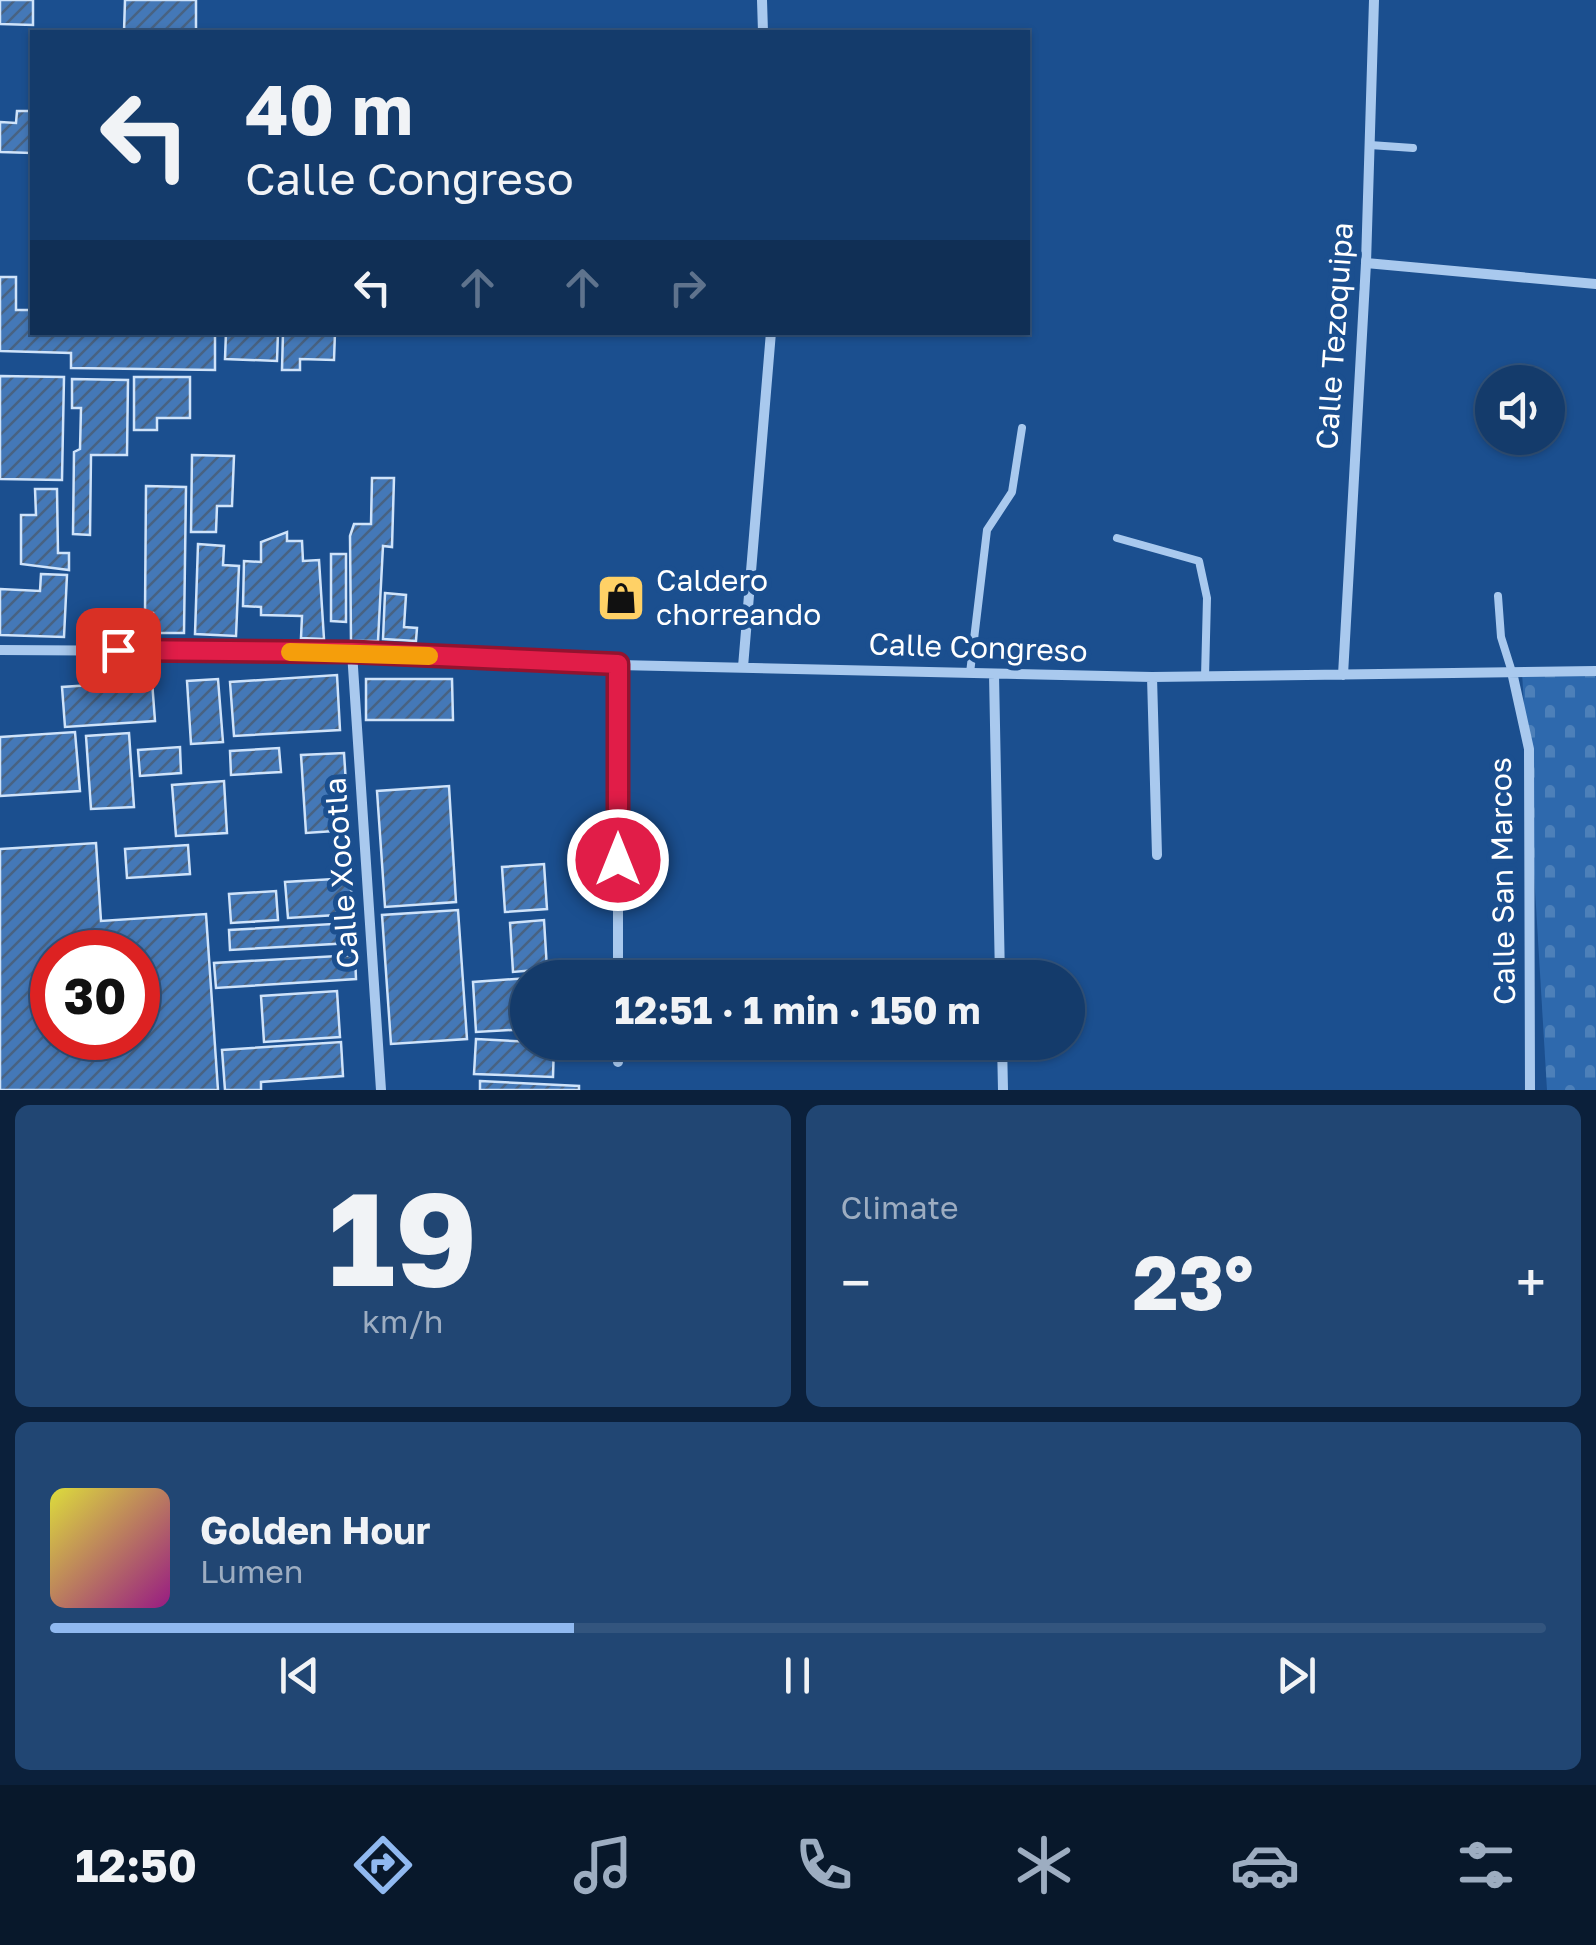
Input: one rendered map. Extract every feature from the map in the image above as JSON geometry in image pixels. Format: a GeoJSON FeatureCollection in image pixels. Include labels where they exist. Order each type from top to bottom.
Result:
{"type":"FeatureCollection","features":[{"type":"Feature","properties":{"kind":"street"},"geometry":{"type":"LineString","coordinates":[[762,0],[763,30]]}},
{"type":"Feature","properties":{"kind":"street","name":"Calle Tezoquipa"},"geometry":{"type":"LineString","coordinates":[[1343,675],[1366,263],[1374,0]]}},
{"type":"Feature","properties":{"kind":"street"},"geometry":{"type":"LineString","coordinates":[[1366,263],[1596,284]]}},
{"type":"Feature","properties":{"kind":"street"},"geometry":{"type":"LineString","coordinates":[[743,666],[771,335]]}},
{"type":"Feature","properties":{"kind":"street","name":"Calle Congreso"},"geometry":{"type":"LineString","coordinates":[[0,650],[352,652],[618,664],[1152,677],[1596,671]]}},
{"type":"Feature","properties":{"kind":"street","name":"Calle Xocotla"},"geometry":{"type":"LineString","coordinates":[[352,652],[381,1090]]}},
{"type":"Feature","properties":{"kind":"street"},"geometry":{"type":"LineString","coordinates":[[618,664],[618,960]]}},
{"type":"Feature","properties":{"kind":"street","name":"Calle San Marcos"},"geometry":{"type":"LineString","coordinates":[[1512,672],[1528,749],[1530,1090]]}},
{"type":"Feature","properties":{"kind":"street"},"geometry":{"type":"LineString","coordinates":[[994,674],[1000,960]]}},
{"type":"Feature","properties":{"kind":"street"},"geometry":{"type":"LineString","coordinates":[[1152,677],[1157,855]]}},
{"type":"Feature","properties":{"kind":"street"},"geometry":{"type":"LineString","coordinates":[[1002,1060],[1003,1090]]}},
{"type":"Feature","properties":{"kind":"lane"},"geometry":{"type":"LineString","coordinates":[[1370,145],[1413,148]]}},
{"type":"Feature","properties":{"kind":"lane"},"geometry":{"type":"LineString","coordinates":[[970,673],[988,530],[1012,492],[1022,428]]}},
{"type":"Feature","properties":{"kind":"lane"},"geometry":{"type":"LineString","coordinates":[[1117,538],[1200,561],[1207,598],[1205,677]]}},
{"type":"Feature","properties":{"kind":"lane"},"geometry":{"type":"LineString","coordinates":[[1498,596],[1502,637],[1512,672]]}},
{"type":"Feature","properties":{"kind":"green space"},"geometry":{"type":"Polygon","coordinates":[[[1596,671],[1596,1090],[1547,1090],[1522,672],[1596,671]]]}},
{"type":"Feature","properties":{"kind":"building"},"geometry":{"type":"Polygon","coordinates":[[[0,0],[33,0],[33,25],[0,24],[0,0]]]}},
{"type":"Feature","properties":{"kind":"building"},"geometry":{"type":"Polygon","coordinates":[[[125,0],[196,0],[196,30],[124,30],[125,0]]]}},
{"type":"Feature","properties":{"kind":"building"},"geometry":{"type":"Polygon","coordinates":[[[17,111],[30,111],[30,153],[0,152],[0,122],[16,123],[17,111]]]}},
{"type":"Feature","properties":{"kind":"building"},"geometry":{"type":"Polygon","coordinates":[[[0,277],[16,277],[16,310],[30,310],[30,335],[215,335],[215,370],[71,368],[71,353],[0,351],[0,277]]]}},
{"type":"Feature","properties":{"kind":"building"},"geometry":{"type":"Polygon","coordinates":[[[226,335],[278,335],[277,361],[225,359],[226,335]]]}},
{"type":"Feature","properties":{"kind":"building"},"geometry":{"type":"Polygon","coordinates":[[[283,335],[335,335],[334,360],[300,359],[300,370],[282,370],[283,335]]]}},
{"type":"Feature","properties":{"kind":"building"},"geometry":{"type":"Polygon","coordinates":[[[0,376],[64,377],[62,480],[0,479],[0,376]]]}},
{"type":"Feature","properties":{"kind":"building"},"geometry":{"type":"Polygon","coordinates":[[[134,377],[190,377],[190,418],[157,418],[157,430],[134,430],[134,377]]]}},
{"type":"Feature","properties":{"kind":"building"},"geometry":{"type":"Polygon","coordinates":[[[72,379],[128,380],[127,455],[91,455],[90,535],[73,534],[74,452],[80,449],[81,408],[72,408],[72,379]]]}},
{"type":"Feature","properties":{"kind":"building"},"geometry":{"type":"Polygon","coordinates":[[[192,455],[234,456],[232,506],[217,506],[216,532],[191,532],[192,455]]]}},
{"type":"Feature","properties":{"kind":"building"},"geometry":{"type":"Polygon","coordinates":[[[372,478],[394,478],[392,547],[383,546],[378,641],[351,641],[350,536],[354,524],[371,524],[372,478]]]}},
{"type":"Feature","properties":{"kind":"building"},"geometry":{"type":"Polygon","coordinates":[[[146,486],[186,487],[184,633],[153,633],[153,613],[145,613],[146,486]]]}},
{"type":"Feature","properties":{"kind":"building"},"geometry":{"type":"Polygon","coordinates":[[[35,489],[57,489],[58,553],[69,553],[69,570],[21,564],[21,515],[36,515],[35,489]]]}},
{"type":"Feature","properties":{"kind":"building"},"geometry":{"type":"Polygon","coordinates":[[[287,532],[287,541],[302,541],[303,561],[319,560],[324,639],[301,638],[302,616],[261,615],[261,607],[243,606],[244,561],[261,562],[261,542],[287,532]]]}},
{"type":"Feature","properties":{"kind":"building"},"geometry":{"type":"Polygon","coordinates":[[[198,544],[224,546],[223,565],[239,566],[236,636],[195,634],[198,544]]]}},
{"type":"Feature","properties":{"kind":"building"},"geometry":{"type":"Polygon","coordinates":[[[331,554],[346,554],[346,622],[331,621],[331,554]]]}},
{"type":"Feature","properties":{"kind":"building"},"geometry":{"type":"Polygon","coordinates":[[[41,574],[67,575],[64,637],[0,635],[0,589],[40,591],[41,574]]]}},
{"type":"Feature","properties":{"kind":"building"},"geometry":{"type":"Polygon","coordinates":[[[385,593],[406,595],[404,627],[417,628],[416,641],[383,639],[385,593]]]}},
{"type":"Feature","properties":{"kind":"building"},"geometry":{"type":"Polygon","coordinates":[[[337,675],[340,730],[234,736],[230,682],[337,675]]]}},
{"type":"Feature","properties":{"kind":"building"},"geometry":{"type":"Polygon","coordinates":[[[218,679],[223,742],[191,744],[187,681],[218,679]]]}},
{"type":"Feature","properties":{"kind":"building"},"geometry":{"type":"Polygon","coordinates":[[[366,679],[452,679],[453,720],[366,720],[366,679]]]}},
{"type":"Feature","properties":{"kind":"building"},"geometry":{"type":"Polygon","coordinates":[[[152,681],[155,721],[65,727],[62,687],[152,681]]]}},
{"type":"Feature","properties":{"kind":"building"},"geometry":{"type":"Polygon","coordinates":[[[75,732],[80,791],[0,796],[0,737],[75,732]]]}},
{"type":"Feature","properties":{"kind":"building"},"geometry":{"type":"Polygon","coordinates":[[[129,733],[134,807],[91,809],[86,736],[129,733]]]}},
{"type":"Feature","properties":{"kind":"building"},"geometry":{"type":"Polygon","coordinates":[[[180,747],[181,773],[140,776],[138,750],[180,747]]]}},
{"type":"Feature","properties":{"kind":"building"},"geometry":{"type":"Polygon","coordinates":[[[279,748],[281,772],[231,775],[230,751],[279,748]]]}},
{"type":"Feature","properties":{"kind":"building"},"geometry":{"type":"Polygon","coordinates":[[[344,753],[349,830],[306,833],[301,755],[344,753]]]}},
{"type":"Feature","properties":{"kind":"building"},"geometry":{"type":"Polygon","coordinates":[[[224,781],[227,833],[176,836],[172,785],[224,781]]]}},
{"type":"Feature","properties":{"kind":"building"},"geometry":{"type":"Polygon","coordinates":[[[449,786],[456,902],[385,907],[377,791],[449,786]]]}},
{"type":"Feature","properties":{"kind":"building"},"geometry":{"type":"Polygon","coordinates":[[[96,843],[101,921],[206,914],[218,1090],[0,1090],[0,849],[96,843]]]}},
{"type":"Feature","properties":{"kind":"building"},"geometry":{"type":"Polygon","coordinates":[[[188,845],[190,874],[127,878],[125,849],[188,845]]]}},
{"type":"Feature","properties":{"kind":"building"},"geometry":{"type":"Polygon","coordinates":[[[544,864],[547,909],[505,912],[502,867],[544,864]]]}},
{"type":"Feature","properties":{"kind":"building"},"geometry":{"type":"Polygon","coordinates":[[[350,878],[353,914],[288,918],[285,882],[350,878]]]}},
{"type":"Feature","properties":{"kind":"building"},"geometry":{"type":"Polygon","coordinates":[[[276,891],[278,920],[231,923],[229,894],[276,891]]]}},
{"type":"Feature","properties":{"kind":"building"},"geometry":{"type":"Polygon","coordinates":[[[458,910],[467,1039],[391,1044],[382,915],[458,910]]]}},
{"type":"Feature","properties":{"kind":"building"},"geometry":{"type":"Polygon","coordinates":[[[544,920],[546,960],[512,960],[510,923],[544,920]]]}},
{"type":"Feature","properties":{"kind":"building"},"geometry":{"type":"Polygon","coordinates":[[[350,923],[351,943],[230,950],[229,930],[350,923]]]}},
{"type":"Feature","properties":{"kind":"building"},"geometry":{"type":"Polygon","coordinates":[[[355,955],[356,979],[216,988],[214,963],[355,955]]]}},
{"type":"Feature","properties":{"kind":"building"},"geometry":{"type":"Polygon","coordinates":[[[510,979],[510,1030],[476,1032],[473,982],[510,979]]]}},
{"type":"Feature","properties":{"kind":"building"},"geometry":{"type":"Polygon","coordinates":[[[337,991],[340,1037],[264,1042],[261,996],[337,991]]]}},
{"type":"Feature","properties":{"kind":"building"},"geometry":{"type":"Polygon","coordinates":[[[476,1039],[510,1041],[510,1060],[554,1060],[553,1077],[474,1074],[476,1039]]]}},
{"type":"Feature","properties":{"kind":"building"},"geometry":{"type":"Polygon","coordinates":[[[341,1042],[343,1076],[261,1082],[261,1090],[225,1090],[222,1050],[341,1042]]]}},
{"type":"Feature","properties":{"kind":"building"},"geometry":{"type":"Polygon","coordinates":[[[480,1081],[579,1086],[579,1090],[480,1090],[480,1081]]]}},
{"type":"Feature","properties":{"kind":"slow traffic"},"geometry":{"type":"LineString","coordinates":[[290,652],[429,656]]}},
{"type":"Feature","properties":{"kind":"place","name":"Caldero chorreando"},"geometry":{"type":"Point","coordinates":[621,598]}},
{"type":"Feature","properties":{"kind":"route"},"geometry":{"type":"LineString","coordinates":[[118,650],[352,652],[618,664],[618,860]]}}]}
